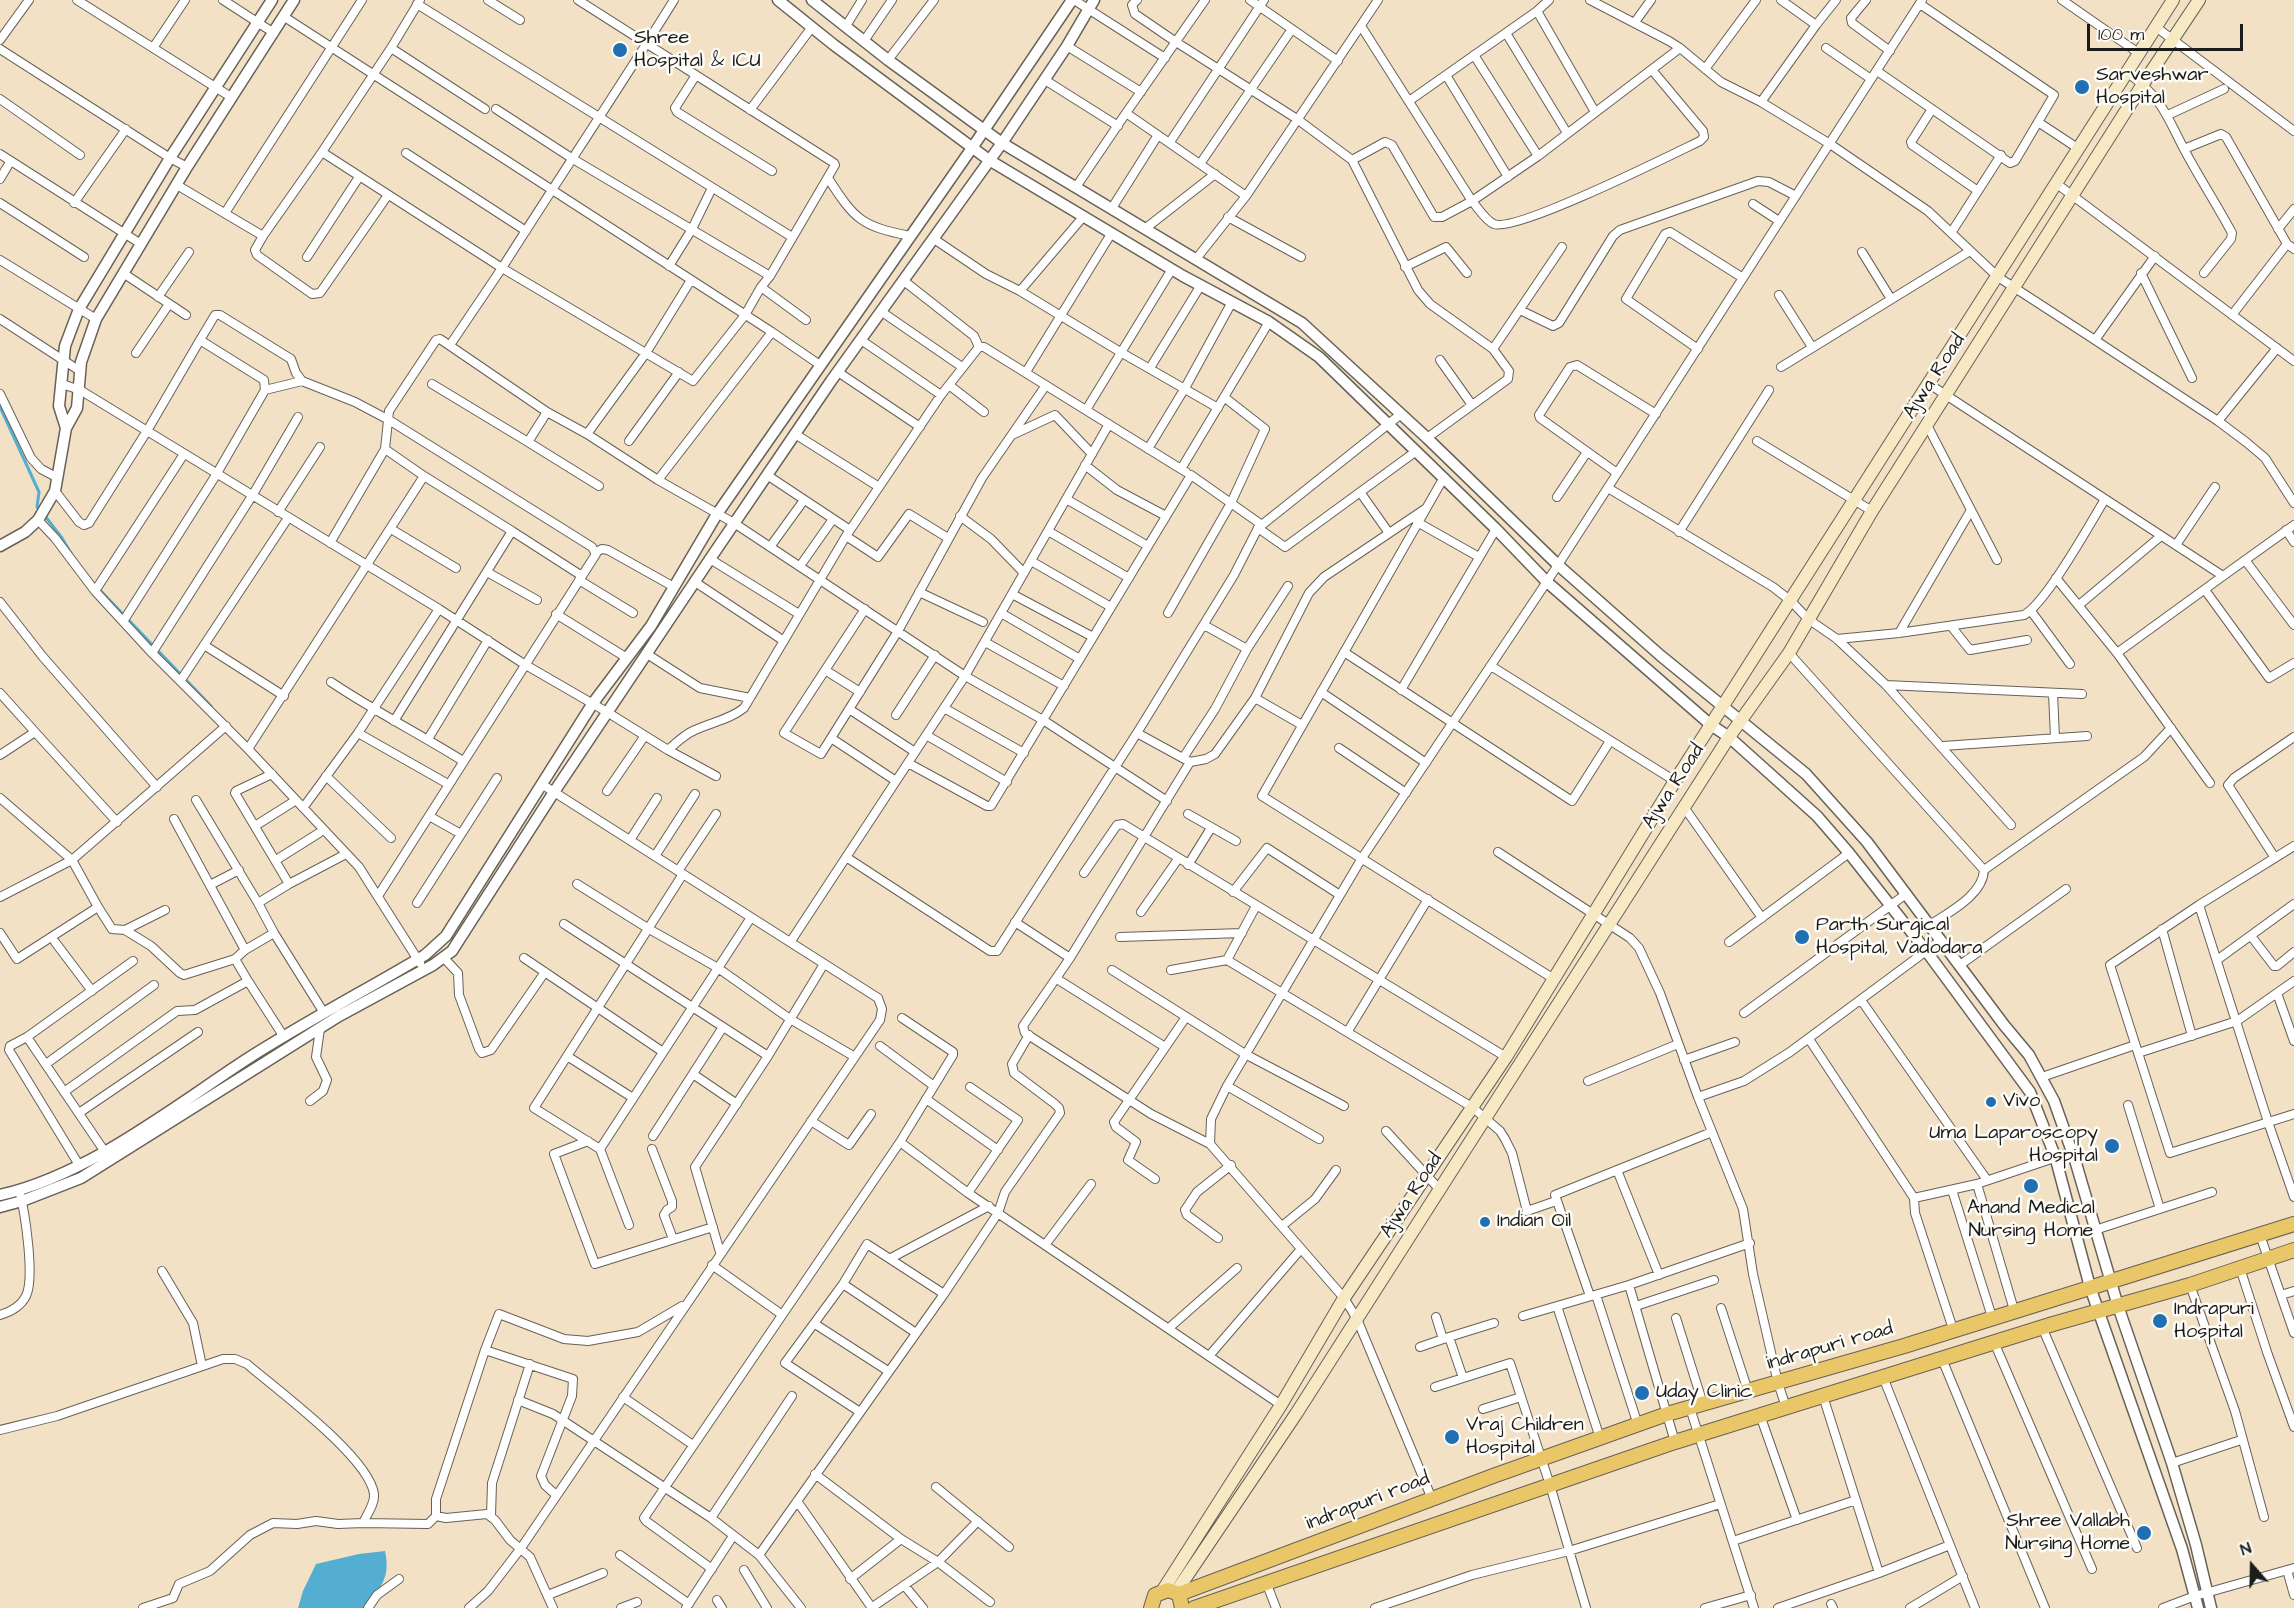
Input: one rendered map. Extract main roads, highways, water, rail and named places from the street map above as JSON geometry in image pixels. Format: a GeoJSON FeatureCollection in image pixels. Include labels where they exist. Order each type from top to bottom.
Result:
{"type":"FeatureCollection","features":[{"type":"Feature","properties":{"kind":"main road","name":"Ajwa Road"},"geometry":{"type":"LineString","coordinates":[[1173,1592],[1344,1299],[1506,1057],[1675,781],[2173,0]]}},
{"type":"Feature","properties":{"kind":"main road","name":"Ajwa Road"},"geometry":{"type":"LineString","coordinates":[[1173,1592],[1357,1319],[1729,737],[1790,652],[1872,511],[2143,84],[2199,0]]}},
{"type":"Feature","properties":{"kind":"main road","name":"indrapuri road"},"geometry":{"type":"LineString","coordinates":[[1173,1592],[1667,1414],[1778,1383],[2294,1224]]}},
{"type":"Feature","properties":{"kind":"main road","name":"indrapuri road"},"geometry":{"type":"LineString","coordinates":[[1194,1608],[1675,1442],[2042,1327],[2190,1285],[2294,1250]]}},
{"type":"Feature","properties":{"kind":"main road"},"geometry":{"type":"LineString","coordinates":[[1148,1606],[1155,1595],[1173,1592],[1182,1608]]}},
{"type":"Feature","properties":{"kind":"water"},"geometry":{"type":"Polygon","coordinates":[[[385,1551],[387,1569],[383,1582],[365,1608],[298,1608],[303,1591],[316,1564],[359,1554],[385,1551]]]}},
{"type":"Feature","properties":{"kind":"waterway"},"geometry":{"type":"LineString","coordinates":[[0,407],[39,492],[37,507],[41,511]]}},
{"type":"Feature","properties":{"kind":"waterway"},"geometry":{"type":"LineString","coordinates":[[45,516],[72,555]]}},
{"type":"Feature","properties":{"kind":"waterway"},"geometry":{"type":"LineString","coordinates":[[98,588],[211,706]]}},
{"type":"Feature","properties":{"kind":"place","name":"Shree Hospital & ICU"},"geometry":{"type":"Point","coordinates":[620,50]}},
{"type":"Feature","properties":{"kind":"place","name":"Sarveshwar Hospital"},"geometry":{"type":"Point","coordinates":[2082,87]}},
{"type":"Feature","properties":{"kind":"place","name":"Parth Surgical Hospital, Vadodara"},"geometry":{"type":"Point","coordinates":[1802,937]}},
{"type":"Feature","properties":{"kind":"place","name":"Vivo"},"geometry":{"type":"Point","coordinates":[1991,1102]}},
{"type":"Feature","properties":{"kind":"place","name":"Uma Laparoscopy Hospital"},"geometry":{"type":"Point","coordinates":[2112,1146]}},
{"type":"Feature","properties":{"kind":"place","name":"Anand Medical Nursing Home"},"geometry":{"type":"Point","coordinates":[2031,1186]}},
{"type":"Feature","properties":{"kind":"place","name":"Indian Oil"},"geometry":{"type":"Point","coordinates":[1485,1222]}},
{"type":"Feature","properties":{"kind":"place","name":"Indrapuri Hospital"},"geometry":{"type":"Point","coordinates":[2160,1321]}},
{"type":"Feature","properties":{"kind":"place","name":"Uday Clinic"},"geometry":{"type":"Point","coordinates":[1642,1393]}},
{"type":"Feature","properties":{"kind":"place","name":"Vraj Children Hospital"},"geometry":{"type":"Point","coordinates":[1452,1437]}},
{"type":"Feature","properties":{"kind":"place","name":"Shree Vallabh Nursing Home"},"geometry":{"type":"Point","coordinates":[2144,1533]}}]}
